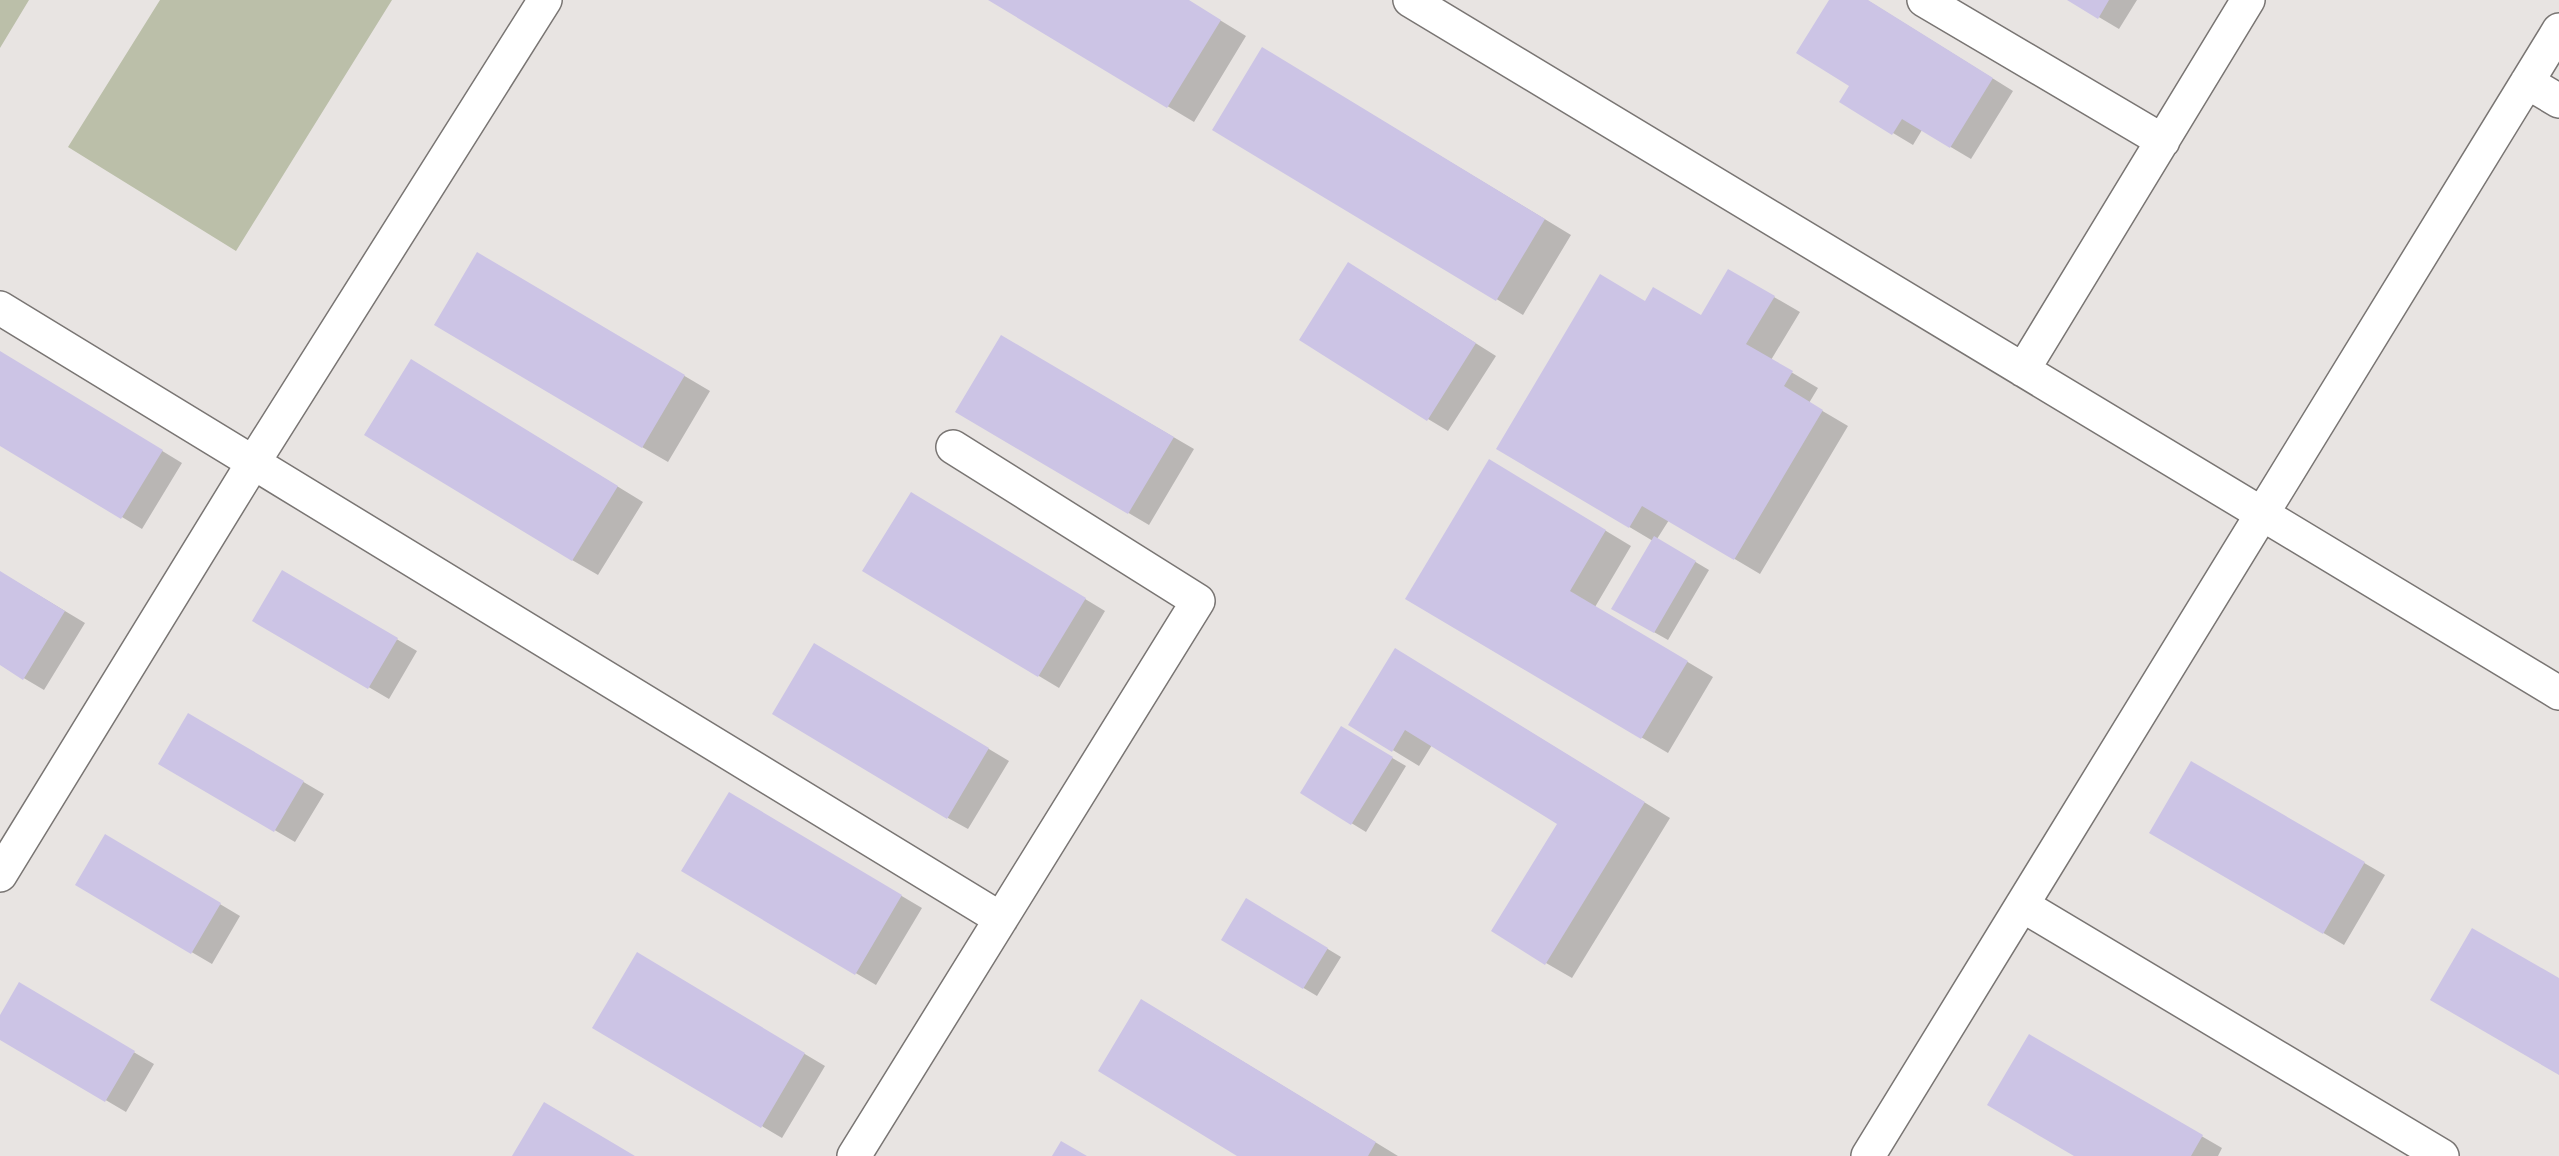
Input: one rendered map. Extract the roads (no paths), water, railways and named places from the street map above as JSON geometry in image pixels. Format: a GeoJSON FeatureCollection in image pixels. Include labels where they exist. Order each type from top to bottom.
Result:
{"type":"FeatureCollection","features":[{"type":"Feature","properties":{"kind":"lane"},"geometry":{"type":"LineString","coordinates":[[0,875],[253,463],[545,0]]}},
{"type":"Feature","properties":{"kind":"lane"},"geometry":{"type":"LineString","coordinates":[[1410,0],[2559,693]]}},
{"type":"Feature","properties":{"kind":"lane"},"geometry":{"type":"LineString","coordinates":[[1924,0],[2163,141]]}},
{"type":"Feature","properties":{"kind":"lane"},"geometry":{"type":"LineString","coordinates":[[2023,370],[2248,0]]}},
{"type":"Feature","properties":{"kind":"lane"},"geometry":{"type":"LineString","coordinates":[[1868,1156],[2559,30]]}},
{"type":"Feature","properties":{"kind":"lane"},"geometry":{"type":"LineString","coordinates":[[2528,82],[2559,101]]}},
{"type":"Feature","properties":{"kind":"lane"},"geometry":{"type":"LineString","coordinates":[[0,308],[1001,919]]}},
{"type":"Feature","properties":{"kind":"lane"},"geometry":{"type":"LineString","coordinates":[[854,1156],[1198,601],[953,447]]}},
{"type":"Feature","properties":{"kind":"lane"},"geometry":{"type":"LineString","coordinates":[[2022,905],[2442,1156]]}}]}
